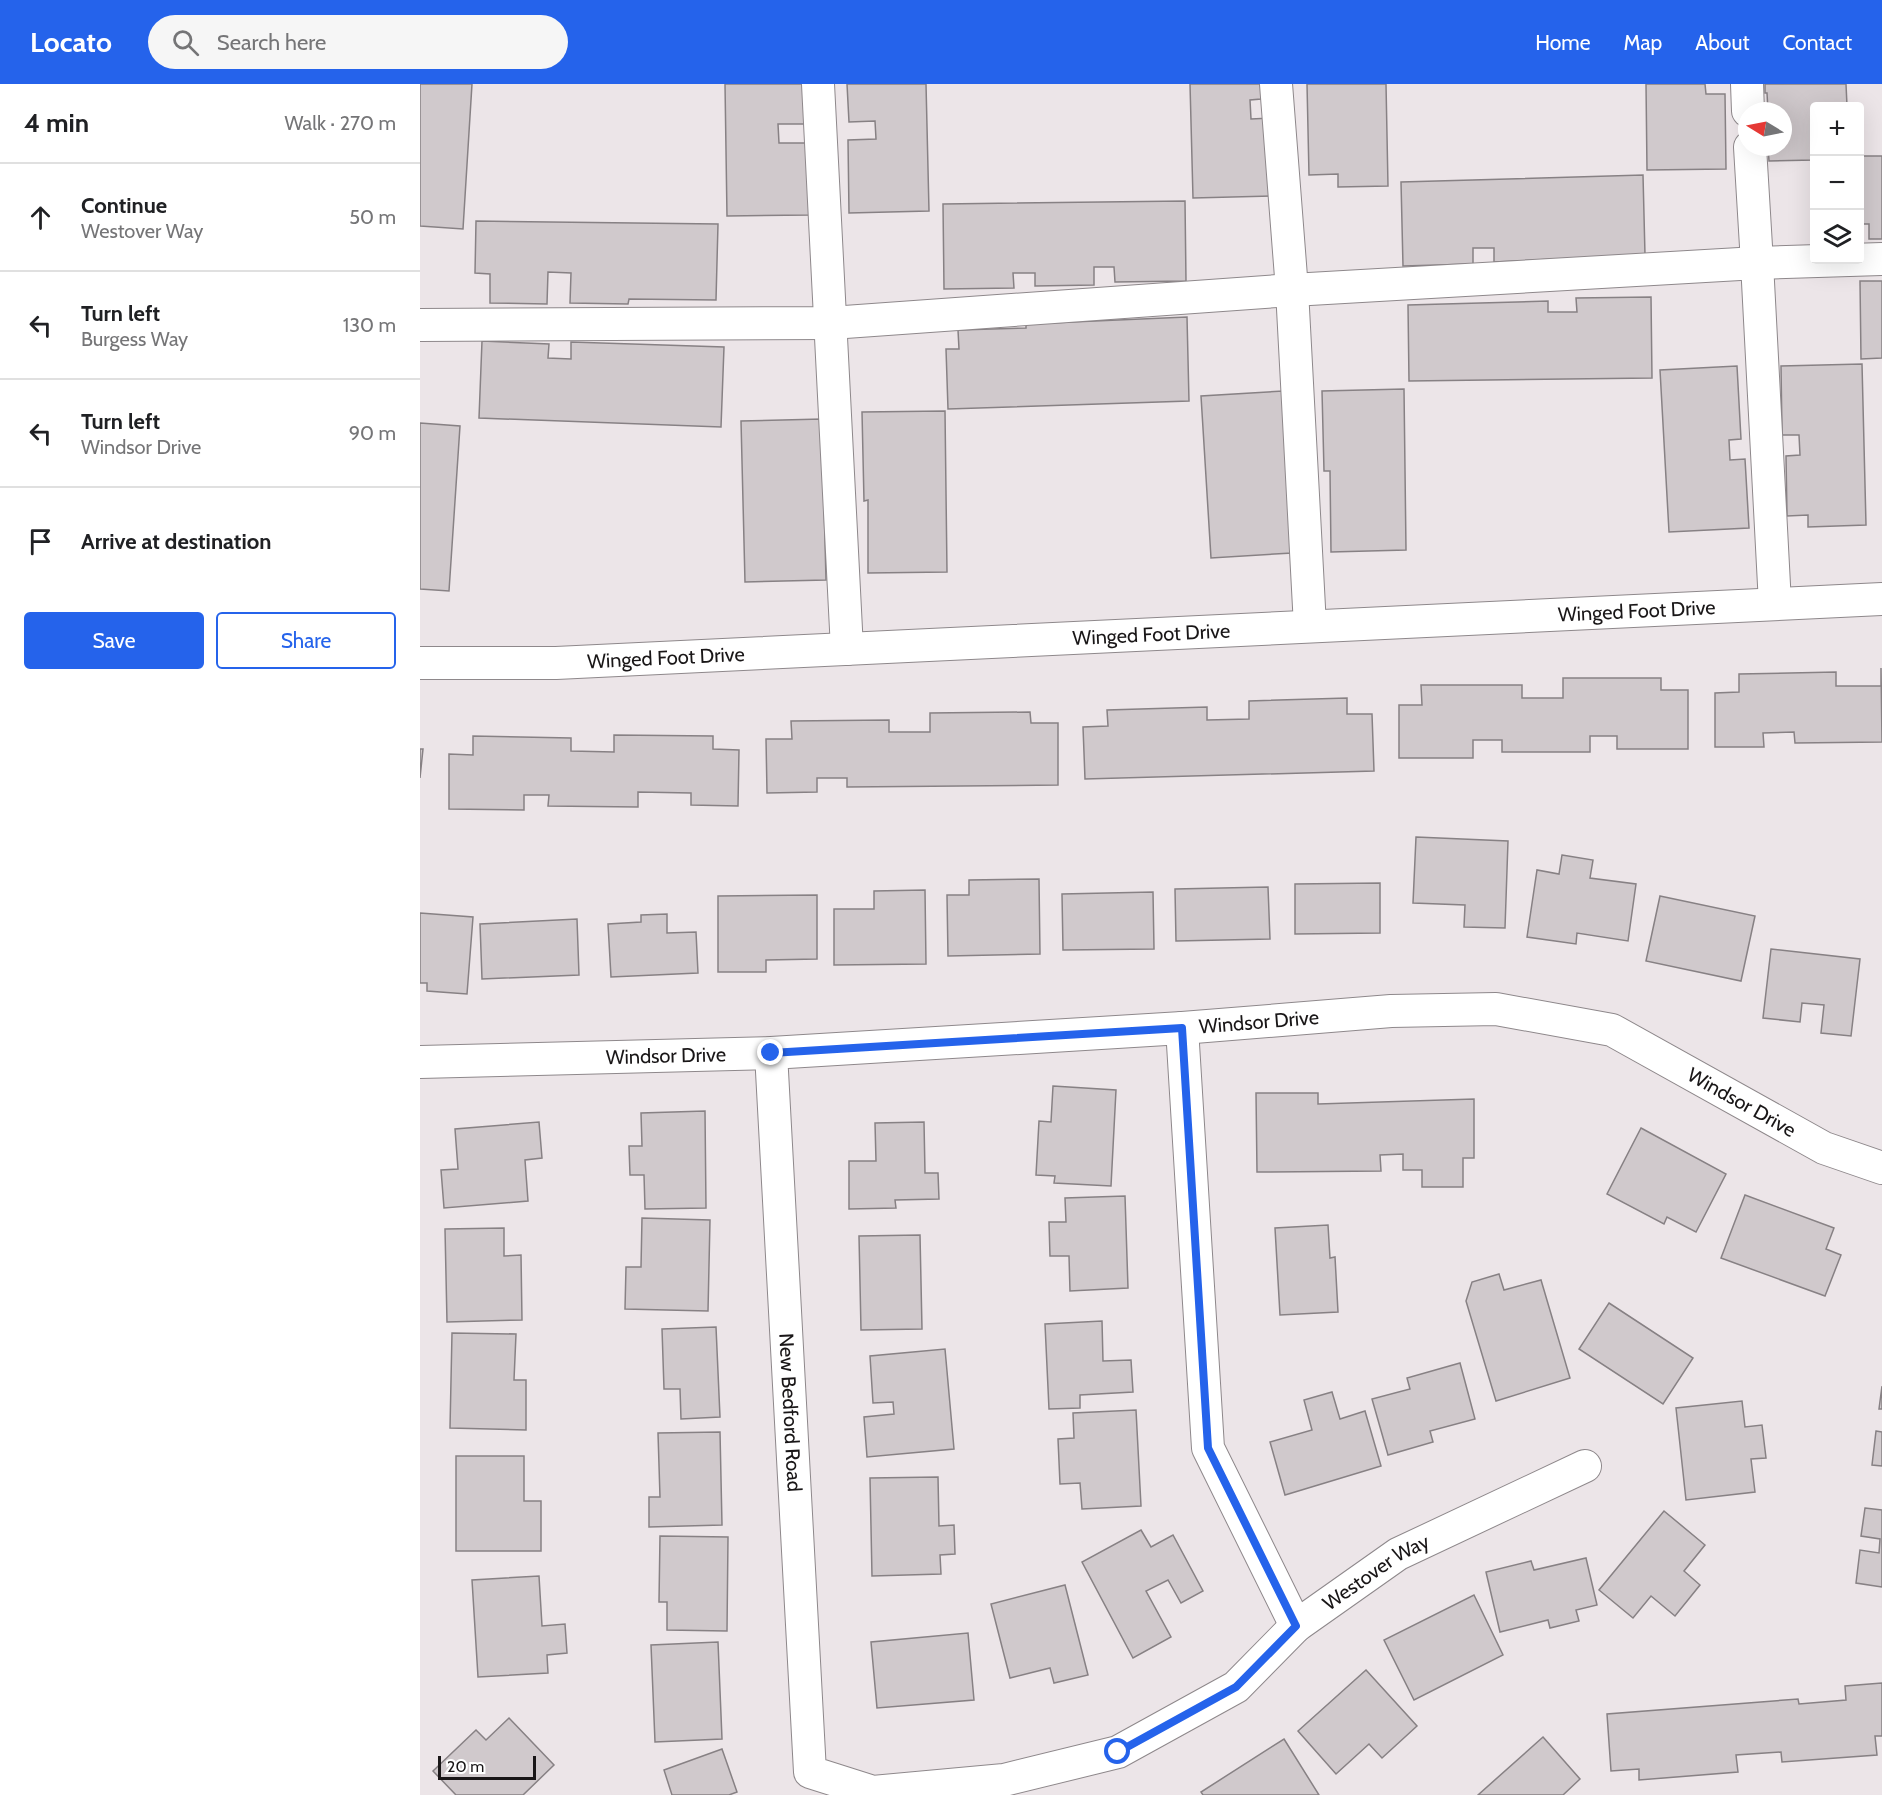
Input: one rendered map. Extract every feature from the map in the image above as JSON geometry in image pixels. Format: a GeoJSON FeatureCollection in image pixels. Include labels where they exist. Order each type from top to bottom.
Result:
{"type":"FeatureCollection","features":[{"type":"Feature","properties":{"kind":"street"},"geometry":{"type":"LineString","coordinates":[[818,84],[847,649]]}},
{"type":"Feature","properties":{"kind":"street"},"geometry":{"type":"LineString","coordinates":[[1276,84],[1292,290],[1310,626]]}},
{"type":"Feature","properties":{"kind":"street"},"geometry":{"type":"LineString","coordinates":[[1747,84],[1748,102]]}},
{"type":"Feature","properties":{"kind":"street"},"geometry":{"type":"LineString","coordinates":[[1751,156],[1775,604]]}},
{"type":"Feature","properties":{"kind":"street"},"geometry":{"type":"LineString","coordinates":[[420,325],[831,323],[1292,290],[1757,263],[1882,259]]}},
{"type":"Feature","properties":{"kind":"street","name":"Winged Foot Drive"},"geometry":{"type":"LineString","coordinates":[[420,663],[556,663],[1882,599]]}},
{"type":"Feature","properties":{"kind":"street","name":"Windsor Drive"},"geometry":{"type":"LineString","coordinates":[[420,1062],[771,1053],[1182,1028],[1391,1011],[1496,1009],[1612,1030],[1824,1148],[1882,1168]]}},
{"type":"Feature","properties":{"kind":"street"},"geometry":{"type":"LineString","coordinates":[[1182,1028],[1208,1448],[1296,1626]]}},
{"type":"Feature","properties":{"kind":"street","name":"New Bedford Road"},"geometry":{"type":"LineString","coordinates":[[771,1053],[810,1772]]}},
{"type":"Feature","properties":{"kind":"street","name":"Westover Way"},"geometry":{"type":"LineString","coordinates":[[810,1772],[873,1792],[1004,1780],[1118,1752],[1236,1687],[1296,1626],[1398,1554],[1585,1466]]}},
{"type":"Feature","properties":{"kind":"building"},"geometry":{"type":"Polygon","coordinates":[[[420,84],[472,84],[463,229],[420,226],[420,84]]]}},
{"type":"Feature","properties":{"kind":"building"},"geometry":{"type":"Polygon","coordinates":[[[725,84],[804,84],[805,124],[778,124],[779,143],[808,143],[809,215],[727,216],[725,84]]]}},
{"type":"Feature","properties":{"kind":"building"},"geometry":{"type":"Polygon","coordinates":[[[847,84],[926,84],[929,211],[849,213],[848,140],[876,139],[875,121],[849,122],[847,84]]]}},
{"type":"Feature","properties":{"kind":"building"},"geometry":{"type":"Polygon","coordinates":[[[1190,84],[1261,84],[1261,99],[1250,100],[1251,119],[1271,118],[1273,196],[1193,198],[1190,84]]]}},
{"type":"Feature","properties":{"kind":"building"},"geometry":{"type":"Polygon","coordinates":[[[1307,84],[1386,84],[1388,186],[1338,187],[1338,174],[1309,175],[1307,84]]]}},
{"type":"Feature","properties":{"kind":"building"},"geometry":{"type":"Polygon","coordinates":[[[1646,84],[1705,84],[1706,94],[1725,94],[1726,169],[1647,170],[1646,84]]]}},
{"type":"Feature","properties":{"kind":"building"},"geometry":{"type":"Polygon","coordinates":[[[1765,84],[1846,84],[1847,102],[1810,102],[1810,160],[1769,161],[1769,156],[1792,156],[1792,102],[1768,102],[1767,93],[1765,93],[1765,84]]]}},
{"type":"Feature","properties":{"kind":"building"},"geometry":{"type":"Polygon","coordinates":[[[1864,156],[1882,156],[1882,239],[1869,239],[1869,224],[1864,224],[1864,156]]]}},
{"type":"Feature","properties":{"kind":"building"},"geometry":{"type":"Polygon","coordinates":[[[1643,175],[1645,255],[1494,262],[1494,248],[1473,248],[1473,264],[1403,266],[1401,182],[1643,175]]]}},
{"type":"Feature","properties":{"kind":"building"},"geometry":{"type":"Polygon","coordinates":[[[1185,201],[1186,281],[1115,282],[1114,267],[1094,267],[1094,285],[1035,286],[1035,273],[1013,273],[1014,288],[944,289],[943,204],[1185,201]]]}},
{"type":"Feature","properties":{"kind":"building"},"geometry":{"type":"Polygon","coordinates":[[[476,221],[718,224],[716,300],[629,299],[628,304],[570,303],[571,273],[548,272],[547,304],[490,303],[490,274],[475,273],[476,221]]]}},
{"type":"Feature","properties":{"kind":"building"},"geometry":{"type":"Polygon","coordinates":[[[1860,281],[1882,281],[1882,358],[1861,359],[1860,281]]]}},
{"type":"Feature","properties":{"kind":"building"},"geometry":{"type":"Polygon","coordinates":[[[1651,297],[1652,378],[1409,381],[1408,305],[1548,301],[1548,312],[1577,312],[1576,298],[1651,297]]]}},
{"type":"Feature","properties":{"kind":"building"},"geometry":{"type":"Polygon","coordinates":[[[1187,317],[1189,401],[948,409],[946,349],[959,349],[958,330],[1026,328],[1026,324],[1187,317]]]}},
{"type":"Feature","properties":{"kind":"building"},"geometry":{"type":"Polygon","coordinates":[[[482,341],[549,344],[548,358],[571,359],[571,342],[724,347],[721,427],[479,418],[482,341]]]}},
{"type":"Feature","properties":{"kind":"building"},"geometry":{"type":"Polygon","coordinates":[[[1862,364],[1866,525],[1808,527],[1808,515],[1787,516],[1786,456],[1800,455],[1799,435],[1782,435],[1781,366],[1862,364]]]}},
{"type":"Feature","properties":{"kind":"building"},"geometry":{"type":"Polygon","coordinates":[[[1737,366],[1741,439],[1729,440],[1730,460],[1745,459],[1749,528],[1669,532],[1660,370],[1737,366]]]}},
{"type":"Feature","properties":{"kind":"building"},"geometry":{"type":"Polygon","coordinates":[[[1404,389],[1406,550],[1331,552],[1330,471],[1324,471],[1322,391],[1404,389]]]}},
{"type":"Feature","properties":{"kind":"building"},"geometry":{"type":"Polygon","coordinates":[[[1283,391],[1292,553],[1211,558],[1201,396],[1283,391]]]}},
{"type":"Feature","properties":{"kind":"building"},"geometry":{"type":"Polygon","coordinates":[[[945,411],[947,572],[868,573],[868,500],[864,501],[862,412],[945,411]]]}},
{"type":"Feature","properties":{"kind":"building"},"geometry":{"type":"Polygon","coordinates":[[[822,419],[826,580],[745,582],[741,421],[822,419]]]}},
{"type":"Feature","properties":{"kind":"building"},"geometry":{"type":"Polygon","coordinates":[[[420,423],[460,426],[449,591],[420,589],[420,423]]]}},
{"type":"Feature","properties":{"kind":"building"},"geometry":{"type":"Polygon","coordinates":[[[1881,668],[1882,742],[1795,743],[1794,732],[1763,733],[1764,747],[1715,747],[1715,693],[1739,692],[1739,674],[1836,672],[1836,686],[1881,686],[1881,668]]]}},
{"type":"Feature","properties":{"kind":"building"},"geometry":{"type":"Polygon","coordinates":[[[1563,678],[1661,678],[1661,690],[1688,690],[1688,749],[1617,749],[1617,736],[1590,736],[1590,752],[1502,752],[1502,740],[1473,740],[1473,758],[1399,758],[1399,705],[1422,705],[1421,685],[1522,685],[1522,698],[1563,698],[1563,678]]]}},
{"type":"Feature","properties":{"kind":"building"},"geometry":{"type":"Polygon","coordinates":[[[1347,698],[1347,714],[1372,714],[1374,771],[1085,779],[1083,727],[1108,726],[1107,710],[1207,707],[1207,720],[1249,719],[1249,701],[1347,698]]]}},
{"type":"Feature","properties":{"kind":"building"},"geometry":{"type":"Polygon","coordinates":[[[1030,712],[1031,723],[1058,723],[1058,785],[847,787],[847,778],[817,778],[817,792],[767,793],[766,739],[792,739],[791,721],[889,720],[889,732],[930,732],[930,713],[1030,712]]]}},
{"type":"Feature","properties":{"kind":"building"},"geometry":{"type":"Polygon","coordinates":[[[614,735],[713,736],[713,749],[739,750],[738,806],[691,805],[691,793],[638,792],[638,807],[548,806],[549,795],[524,795],[524,810],[449,809],[449,754],[473,755],[473,736],[571,738],[571,751],[614,752],[614,735]]]}},
{"type":"Feature","properties":{"kind":"building"},"geometry":{"type":"Polygon","coordinates":[[[420,749],[423,749],[420,778],[420,749]]]}},
{"type":"Feature","properties":{"kind":"building"},"geometry":{"type":"Polygon","coordinates":[[[1416,837],[1508,841],[1505,928],[1464,927],[1465,905],[1413,903],[1416,837]]]}},
{"type":"Feature","properties":{"kind":"building"},"geometry":{"type":"Polygon","coordinates":[[[1562,855],[1593,860],[1590,878],[1636,884],[1628,941],[1577,933],[1576,944],[1527,937],[1537,870],[1559,874],[1562,855]]]}},
{"type":"Feature","properties":{"kind":"building"},"geometry":{"type":"Polygon","coordinates":[[[1039,879],[1040,954],[948,956],[947,895],[969,895],[969,880],[1039,879]]]}},
{"type":"Feature","properties":{"kind":"building"},"geometry":{"type":"Polygon","coordinates":[[[1380,883],[1380,933],[1295,934],[1295,884],[1380,883]]]}},
{"type":"Feature","properties":{"kind":"building"},"geometry":{"type":"Polygon","coordinates":[[[1268,887],[1270,939],[1176,941],[1175,889],[1268,887]]]}},
{"type":"Feature","properties":{"kind":"building"},"geometry":{"type":"Polygon","coordinates":[[[925,890],[926,964],[834,965],[834,909],[874,909],[874,891],[925,890]]]}},
{"type":"Feature","properties":{"kind":"building"},"geometry":{"type":"Polygon","coordinates":[[[1153,892],[1154,949],[1063,950],[1062,894],[1153,892]]]}},
{"type":"Feature","properties":{"kind":"building"},"geometry":{"type":"Polygon","coordinates":[[[817,895],[817,959],[766,960],[766,972],[718,972],[718,896],[817,895]]]}},
{"type":"Feature","properties":{"kind":"building"},"geometry":{"type":"Polygon","coordinates":[[[1660,896],[1755,916],[1741,981],[1646,961],[1660,896]]]}},
{"type":"Feature","properties":{"kind":"building"},"geometry":{"type":"Polygon","coordinates":[[[420,913],[473,917],[467,994],[427,991],[427,983],[420,983],[420,913]]]}},
{"type":"Feature","properties":{"kind":"building"},"geometry":{"type":"Polygon","coordinates":[[[667,914],[667,933],[696,932],[698,973],[611,977],[608,924],[641,922],[641,915],[667,914]]]}},
{"type":"Feature","properties":{"kind":"building"},"geometry":{"type":"Polygon","coordinates":[[[577,919],[579,975],[482,979],[480,924],[577,919]]]}},
{"type":"Feature","properties":{"kind":"building"},"geometry":{"type":"Polygon","coordinates":[[[1771,949],[1860,959],[1851,1036],[1821,1033],[1824,1005],[1802,1003],[1800,1022],[1763,1018],[1771,949]]]}},
{"type":"Feature","properties":{"kind":"building"},"geometry":{"type":"Polygon","coordinates":[[[1053,1086],[1116,1090],[1111,1186],[1054,1183],[1055,1176],[1036,1175],[1039,1121],[1051,1122],[1053,1086]]]}},
{"type":"Feature","properties":{"kind":"building"},"geometry":{"type":"Polygon","coordinates":[[[1256,1093],[1318,1093],[1318,1104],[1474,1099],[1474,1158],[1463,1158],[1463,1187],[1422,1187],[1422,1170],[1403,1170],[1403,1154],[1380,1155],[1381,1171],[1257,1172],[1256,1093]]]}},
{"type":"Feature","properties":{"kind":"building"},"geometry":{"type":"Polygon","coordinates":[[[705,1111],[706,1208],[645,1209],[644,1175],[630,1175],[629,1146],[642,1146],[641,1113],[705,1111]]]}},
{"type":"Feature","properties":{"kind":"building"},"geometry":{"type":"Polygon","coordinates":[[[539,1122],[542,1158],[525,1160],[528,1201],[444,1208],[441,1170],[458,1169],[455,1129],[539,1122]]]}},
{"type":"Feature","properties":{"kind":"building"},"geometry":{"type":"Polygon","coordinates":[[[924,1122],[925,1173],[938,1173],[939,1199],[895,1200],[896,1208],[849,1209],[849,1161],[876,1161],[875,1123],[924,1122]]]}},
{"type":"Feature","properties":{"kind":"building"},"geometry":{"type":"Polygon","coordinates":[[[1641,1128],[1726,1174],[1696,1232],[1667,1217],[1664,1224],[1607,1194],[1641,1128]]]}},
{"type":"Feature","properties":{"kind":"building"},"geometry":{"type":"Polygon","coordinates":[[[1745,1195],[1834,1228],[1826,1249],[1841,1255],[1825,1296],[1721,1258],[1745,1195]]]}},
{"type":"Feature","properties":{"kind":"building"},"geometry":{"type":"Polygon","coordinates":[[[1125,1196],[1128,1288],[1070,1291],[1069,1256],[1050,1256],[1049,1222],[1066,1222],[1065,1198],[1125,1196]]]}},
{"type":"Feature","properties":{"kind":"building"},"geometry":{"type":"Polygon","coordinates":[[[642,1218],[710,1220],[708,1311],[625,1309],[626,1267],[641,1267],[642,1218]]]}},
{"type":"Feature","properties":{"kind":"building"},"geometry":{"type":"Polygon","coordinates":[[[1328,1225],[1330,1258],[1335,1257],[1338,1312],[1280,1315],[1275,1228],[1328,1225]]]}},
{"type":"Feature","properties":{"kind":"building"},"geometry":{"type":"Polygon","coordinates":[[[504,1228],[504,1256],[521,1255],[522,1320],[447,1322],[445,1229],[504,1228]]]}},
{"type":"Feature","properties":{"kind":"building"},"geometry":{"type":"Polygon","coordinates":[[[920,1235],[922,1329],[861,1330],[859,1236],[920,1235]]]}},
{"type":"Feature","properties":{"kind":"building"},"geometry":{"type":"Polygon","coordinates":[[[1499,1274],[1504,1290],[1541,1280],[1570,1378],[1496,1401],[1466,1301],[1472,1282],[1499,1274]]]}},
{"type":"Feature","properties":{"kind":"building"},"geometry":{"type":"Polygon","coordinates":[[[1609,1303],[1693,1358],[1663,1404],[1579,1349],[1609,1303]]]}},
{"type":"Feature","properties":{"kind":"building"},"geometry":{"type":"Polygon","coordinates":[[[1102,1321],[1103,1361],[1131,1360],[1133,1392],[1080,1395],[1080,1408],[1049,1409],[1045,1324],[1102,1321]]]}},
{"type":"Feature","properties":{"kind":"building"},"geometry":{"type":"Polygon","coordinates":[[[716,1327],[720,1417],[681,1419],[680,1389],[664,1389],[662,1329],[716,1327]]]}},
{"type":"Feature","properties":{"kind":"building"},"geometry":{"type":"Polygon","coordinates":[[[452,1333],[516,1334],[514,1380],[526,1380],[526,1430],[450,1428],[452,1333]]]}},
{"type":"Feature","properties":{"kind":"building"},"geometry":{"type":"Polygon","coordinates":[[[945,1349],[954,1449],[867,1457],[864,1417],[894,1414],[893,1402],[873,1403],[870,1356],[945,1349]]]}},
{"type":"Feature","properties":{"kind":"building"},"geometry":{"type":"Polygon","coordinates":[[[1460,1363],[1475,1419],[1430,1431],[1433,1442],[1388,1455],[1372,1399],[1410,1389],[1407,1378],[1460,1363]]]}},
{"type":"Feature","properties":{"kind":"building"},"geometry":{"type":"Polygon","coordinates":[[[1882,1386],[1882,1409],[1879,1409],[1882,1386]]]}},
{"type":"Feature","properties":{"kind":"building"},"geometry":{"type":"Polygon","coordinates":[[[1332,1392],[1340,1419],[1365,1411],[1381,1466],[1285,1495],[1270,1442],[1312,1430],[1304,1400],[1332,1392]]]}},
{"type":"Feature","properties":{"kind":"building"},"geometry":{"type":"Polygon","coordinates":[[[1742,1401],[1745,1427],[1762,1425],[1766,1458],[1751,1459],[1755,1492],[1686,1500],[1676,1408],[1742,1401]]]}},
{"type":"Feature","properties":{"kind":"building"},"geometry":{"type":"Polygon","coordinates":[[[1136,1410],[1141,1506],[1082,1509],[1080,1483],[1060,1484],[1058,1439],[1074,1438],[1073,1413],[1136,1410]]]}},
{"type":"Feature","properties":{"kind":"building"},"geometry":{"type":"Polygon","coordinates":[[[1876,1431],[1882,1432],[1882,1466],[1872,1465],[1876,1431]]]}},
{"type":"Feature","properties":{"kind":"building"},"geometry":{"type":"Polygon","coordinates":[[[720,1432],[722,1525],[649,1527],[649,1497],[660,1497],[658,1433],[720,1432]]]}},
{"type":"Feature","properties":{"kind":"building"},"geometry":{"type":"Polygon","coordinates":[[[456,1456],[524,1456],[524,1501],[541,1501],[541,1551],[456,1551],[456,1456]]]}},
{"type":"Feature","properties":{"kind":"building"},"geometry":{"type":"Polygon","coordinates":[[[938,1477],[939,1526],[954,1525],[955,1554],[940,1555],[941,1574],[872,1576],[870,1478],[938,1477]]]}},
{"type":"Feature","properties":{"kind":"building"},"geometry":{"type":"Polygon","coordinates":[[[1865,1508],[1882,1510],[1882,1587],[1856,1583],[1860,1550],[1879,1553],[1880,1539],[1861,1536],[1865,1508]]]}},
{"type":"Feature","properties":{"kind":"building"},"geometry":{"type":"Polygon","coordinates":[[[1664,1511],[1705,1545],[1684,1571],[1700,1585],[1675,1616],[1651,1596],[1633,1618],[1599,1590],[1664,1511]]]}},
{"type":"Feature","properties":{"kind":"building"},"geometry":{"type":"Polygon","coordinates":[[[1141,1530],[1151,1547],[1173,1535],[1203,1591],[1181,1603],[1168,1580],[1146,1591],[1171,1637],[1133,1658],[1082,1562],[1141,1530]]]}},
{"type":"Feature","properties":{"kind":"building"},"geometry":{"type":"Polygon","coordinates":[[[660,1536],[728,1537],[727,1631],[667,1630],[667,1602],[659,1602],[660,1536]]]}},
{"type":"Feature","properties":{"kind":"building"},"geometry":{"type":"Polygon","coordinates":[[[1586,1558],[1597,1605],[1576,1610],[1579,1621],[1550,1628],[1548,1620],[1500,1632],[1486,1572],[1531,1561],[1534,1570],[1586,1558]]]}},
{"type":"Feature","properties":{"kind":"building"},"geometry":{"type":"Polygon","coordinates":[[[539,1576],[542,1626],[565,1624],[567,1653],[547,1655],[548,1673],[478,1677],[472,1580],[539,1576]]]}},
{"type":"Feature","properties":{"kind":"building"},"geometry":{"type":"Polygon","coordinates":[[[1065,1585],[1088,1675],[1054,1683],[1050,1668],[1010,1678],[991,1604],[1065,1585]]]}},
{"type":"Feature","properties":{"kind":"building"},"geometry":{"type":"Polygon","coordinates":[[[1474,1595],[1503,1655],[1414,1700],[1384,1640],[1474,1595]]]}},
{"type":"Feature","properties":{"kind":"building"},"geometry":{"type":"Polygon","coordinates":[[[968,1633],[974,1700],[877,1708],[871,1642],[968,1633]]]}},
{"type":"Feature","properties":{"kind":"building"},"geometry":{"type":"Polygon","coordinates":[[[718,1642],[722,1739],[655,1742],[651,1645],[718,1642]]]}},
{"type":"Feature","properties":{"kind":"building"},"geometry":{"type":"Polygon","coordinates":[[[1366,1670],[1417,1726],[1382,1758],[1369,1744],[1336,1774],[1298,1731],[1366,1670]]]}},
{"type":"Feature","properties":{"kind":"building"},"geometry":{"type":"Polygon","coordinates":[[[1882,1683],[1882,1736],[1875,1736],[1877,1755],[1782,1762],[1781,1752],[1736,1755],[1738,1772],[1639,1780],[1639,1769],[1611,1771],[1607,1714],[1798,1699],[1799,1704],[1846,1700],[1845,1686],[1882,1683]]]}},
{"type":"Feature","properties":{"kind":"building"},"geometry":{"type":"Polygon","coordinates":[[[509,1718],[554,1765],[523,1795],[456,1795],[433,1771],[476,1730],[486,1740],[509,1718]]]}},
{"type":"Feature","properties":{"kind":"building"},"geometry":{"type":"Polygon","coordinates":[[[1543,1737],[1580,1779],[1563,1795],[1478,1795],[1543,1737]]]}},
{"type":"Feature","properties":{"kind":"building"},"geometry":{"type":"Polygon","coordinates":[[[1284,1739],[1319,1795],[1203,1795],[1201,1792],[1284,1739]]]}},
{"type":"Feature","properties":{"kind":"building"},"geometry":{"type":"Polygon","coordinates":[[[722,1749],[737,1792],[729,1795],[672,1795],[664,1770],[722,1749]]]}},
{"type":"Feature","properties":{"kind":"route"},"geometry":{"type":"LineString","coordinates":[[771,1053],[1182,1028],[1208,1448],[1296,1626],[1236,1687],[1118,1752]]}}]}
